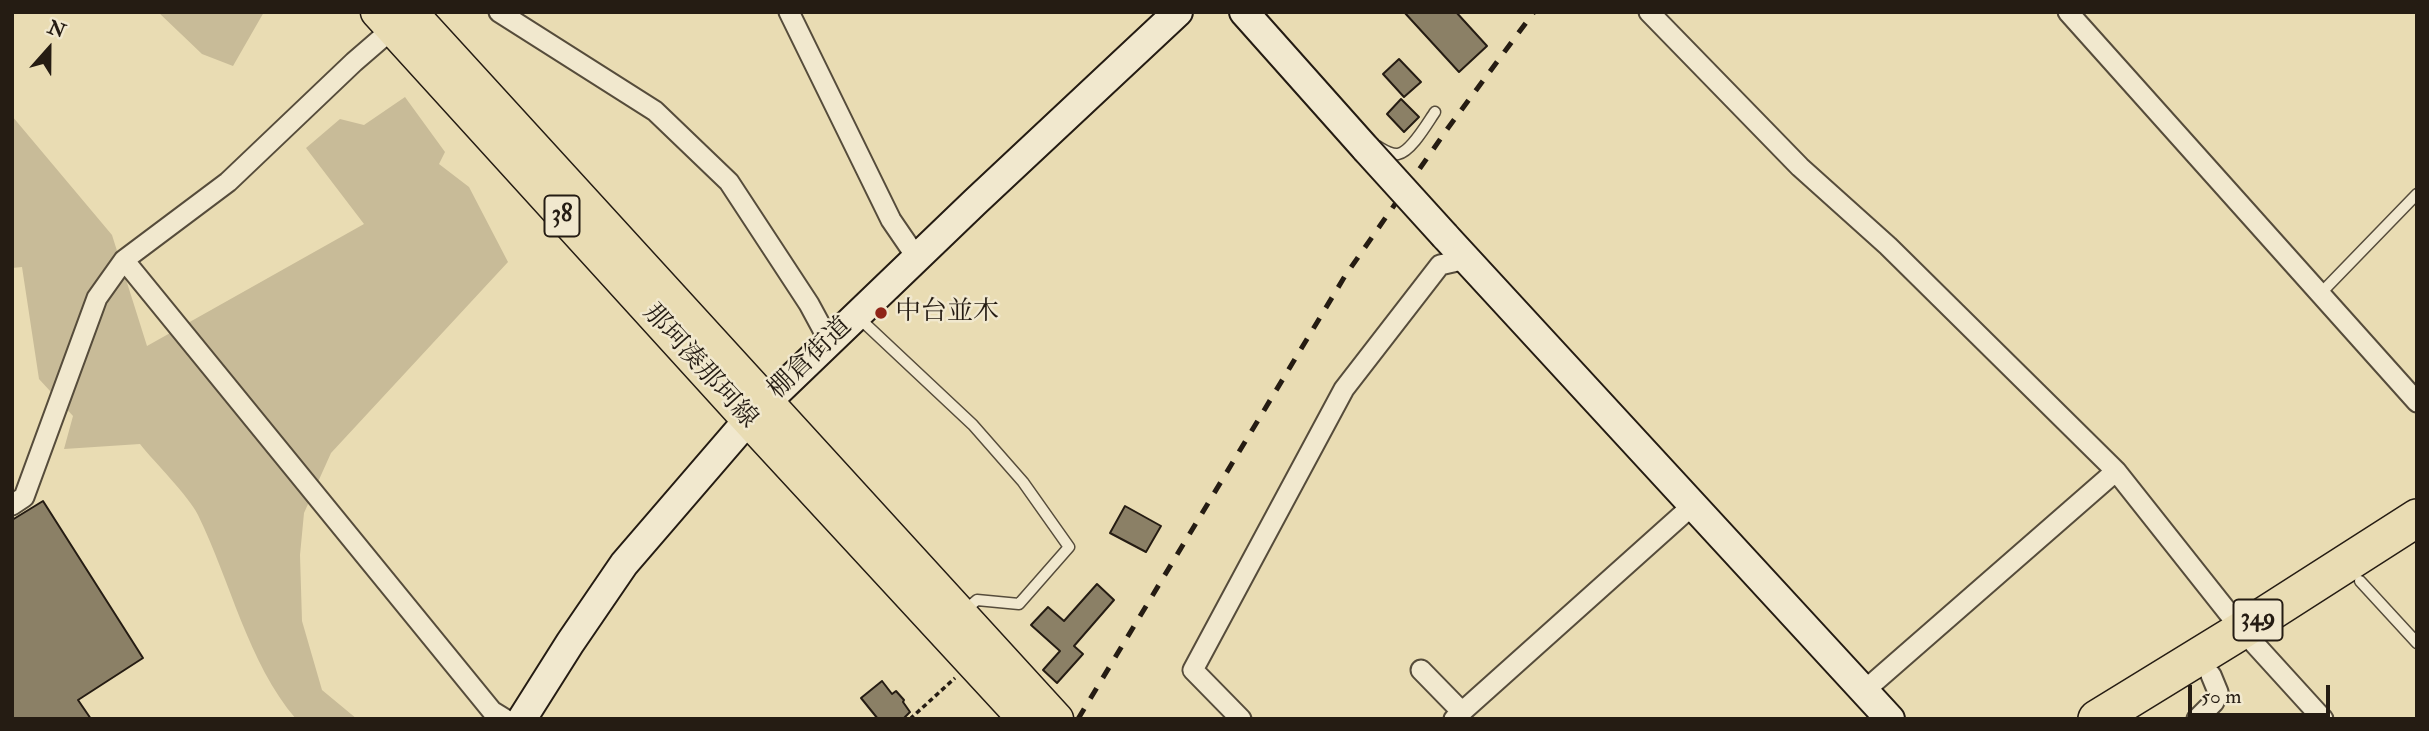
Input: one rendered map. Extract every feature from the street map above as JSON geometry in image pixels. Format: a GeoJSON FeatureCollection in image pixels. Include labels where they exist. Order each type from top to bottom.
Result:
{"type":"FeatureCollection","features":[{"type":"Feature","properties":{"kind":"highway","name":"349"},"geometry":{"type":"LineString","coordinates":[[2140,719],[2211,675],[2249,638],[2417,518]]}},
{"type":"Feature","properties":{"kind":"highway","name":"349"},"geometry":{"type":"LineString","coordinates":[[2097,719],[2360,581],[2417,547]]}},
{"type":"Feature","properties":{"kind":"main road","name":"那珂湊那珂線"},"geometry":{"type":"LineString","coordinates":[[397,17],[757,411],[1041,713]]}},
{"type":"Feature","properties":{"kind":"main road","name":"那珂湊那珂線"},"geometry":{"type":"LineString","coordinates":[[757,411],[960,613],[1041,713]]}},
{"type":"Feature","properties":{"kind":"street"},"geometry":{"type":"LineString","coordinates":[[499,12],[655,110],[729,182],[809,304],[829,341]]}},
{"type":"Feature","properties":{"kind":"street"},"geometry":{"type":"LineString","coordinates":[[789,12],[891,220],[917,258]]}},
{"type":"Feature","properties":{"kind":"street","name":"棚倉街道"},"geometry":{"type":"LineString","coordinates":[[522,719],[624,564],[757,411],[1178,12]]}},
{"type":"Feature","properties":{"kind":"street"},"geometry":{"type":"LineString","coordinates":[[1244,12],[1360,143],[1890,719]]}},
{"type":"Feature","properties":{"kind":"street"},"geometry":{"type":"LineString","coordinates":[[1649,12],[1800,167],[1888,246],[2116,471],[2249,638],[2323,719]]}},
{"type":"Feature","properties":{"kind":"street"},"geometry":{"type":"LineString","coordinates":[[2068,12],[2417,402]]}},
{"type":"Feature","properties":{"kind":"street"},"geometry":{"type":"LineString","coordinates":[[12,505],[24,497],[97,298],[124,260],[228,182],[355,62],[397,17]]}},
{"type":"Feature","properties":{"kind":"street"},"geometry":{"type":"LineString","coordinates":[[1241,719],[1193,670],[1344,389],[1440,265],[1466,259]]}},
{"type":"Feature","properties":{"kind":"street"},"geometry":{"type":"LineString","coordinates":[[124,260],[492,711],[505,719]]}},
{"type":"Feature","properties":{"kind":"street"},"geometry":{"type":"LineString","coordinates":[[1864,691],[2116,471]]}},
{"type":"Feature","properties":{"kind":"street"},"geometry":{"type":"LineString","coordinates":[[1421,670],[1458,715],[1693,505]]}},
{"type":"Feature","properties":{"kind":"street"},"geometry":{"type":"LineString","coordinates":[[2197,719],[2214,702],[2218,692],[2211,675]]}},
{"type":"Feature","properties":{"kind":"lane"},"geometry":{"type":"LineString","coordinates":[[1360,143],[1388,152],[1402,153],[1435,112]]}},
{"type":"Feature","properties":{"kind":"lane"},"geometry":{"type":"LineString","coordinates":[[2320,293],[2417,194]]}},
{"type":"Feature","properties":{"kind":"lane"},"geometry":{"type":"LineString","coordinates":[[856,316],[973,425],[1023,482],[1069,547],[1019,604],[977,600],[960,613]]}},
{"type":"Feature","properties":{"kind":"lane"},"geometry":{"type":"LineString","coordinates":[[2360,581],[2417,643]]}},
{"type":"Feature","properties":{"kind":"path"},"geometry":{"type":"LineString","coordinates":[[910,719],[954,679]]}},
{"type":"Feature","properties":{"kind":"shaded area"},"geometry":{"type":"Polygon","coordinates":[[[158,12],[264,12],[233,66],[202,54],[158,12]]]}},
{"type":"Feature","properties":{"kind":"shaded area"},"geometry":{"type":"Polygon","coordinates":[[[405,97],[445,152],[439,164],[469,187],[508,262],[331,453],[304,513],[300,555],[302,621],[322,690],[357,719],[296,719],[265,673],[198,515],[179,489],[140,444],[64,449],[73,416],[39,379],[22,267],[12,268],[12,116],[112,235],[147,346],[364,224],[306,148],[340,119],[364,125],[405,97]]]}},
{"type":"Feature","properties":{"kind":"building"},"geometry":{"type":"Polygon","coordinates":[[[1404,12],[1456,12],[1487,46],[1459,72],[1404,12]]]}},
{"type":"Feature","properties":{"kind":"building"},"geometry":{"type":"Polygon","coordinates":[[[1399,59],[1421,82],[1404,97],[1383,74],[1399,59]]]}},
{"type":"Feature","properties":{"kind":"building"},"geometry":{"type":"Polygon","coordinates":[[[1401,99],[1419,117],[1404,132],[1387,114],[1401,99]]]}},
{"type":"Feature","properties":{"kind":"building"},"geometry":{"type":"Polygon","coordinates":[[[43,501],[143,658],[78,700],[91,719],[12,719],[12,520],[43,501]]]}},
{"type":"Feature","properties":{"kind":"building"},"geometry":{"type":"Polygon","coordinates":[[[1125,506],[1161,526],[1146,552],[1110,533],[1125,506]]]}},
{"type":"Feature","properties":{"kind":"building"},"geometry":{"type":"Polygon","coordinates":[[[1097,584],[1114,600],[1074,646],[1083,654],[1057,683],[1043,670],[1060,651],[1031,625],[1048,607],[1064,621],[1097,584]]]}},
{"type":"Feature","properties":{"kind":"building"},"geometry":{"type":"Polygon","coordinates":[[[882,681],[892,694],[896,691],[904,700],[910,712],[903,719],[878,719],[861,698],[882,681]]]}},
{"type":"Feature","properties":{"kind":"railway"},"geometry":{"type":"LineString","coordinates":[[1078,719],[1345,276],[1448,128],[1534,12]]}},
{"type":"Feature","properties":{"kind":"place","name":"中台並木"},"geometry":{"type":"Point","coordinates":[881,313]}}]}
